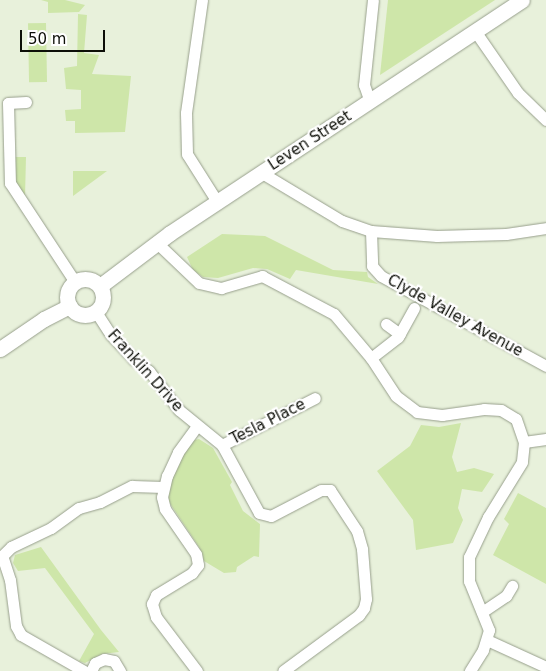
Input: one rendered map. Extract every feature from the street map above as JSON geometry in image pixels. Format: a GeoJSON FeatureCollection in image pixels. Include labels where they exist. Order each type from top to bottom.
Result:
{"type":"FeatureCollection","features":[{"type":"Feature","properties":{"kind":"street"},"geometry":{"type":"LineString","coordinates":[[202,0],[186,113],[187,154],[218,203]]}},
{"type":"Feature","properties":{"kind":"street"},"geometry":{"type":"LineString","coordinates":[[370,102],[364,85],[373,0]]}},
{"type":"Feature","properties":{"kind":"street","name":"Leven Street"},"geometry":{"type":"LineString","coordinates":[[100,286],[156,242],[218,203],[522,0]]}},
{"type":"Feature","properties":{"kind":"street"},"geometry":{"type":"LineString","coordinates":[[475,31],[518,93],[546,120]]}},
{"type":"Feature","properties":{"kind":"street"},"geometry":{"type":"LineString","coordinates":[[26,102],[8,103],[10,183],[75,282]]}},
{"type":"Feature","properties":{"kind":"street"},"geometry":{"type":"LineString","coordinates":[[262,173],[342,222],[371,231],[437,236],[506,234],[546,228]]}},
{"type":"Feature","properties":{"kind":"street","name":"Clyde Valley Avenue"},"geometry":{"type":"LineString","coordinates":[[371,231],[372,266],[380,276],[546,366]]}},
{"type":"Feature","properties":{"kind":"street"},"geometry":{"type":"LineString","coordinates":[[156,242],[199,283],[221,288],[262,276],[334,314],[371,358],[396,396],[417,412],[442,415],[484,408],[501,410],[516,419],[524,442],[522,462],[488,517],[469,557],[469,581],[489,630],[487,640],[470,671]]}},
{"type":"Feature","properties":{"kind":"street"},"geometry":{"type":"LineString","coordinates":[[89,279],[100,286],[103,299],[96,312],[82,315],[70,306],[67,294],[75,282],[89,279]]}},
{"type":"Feature","properties":{"kind":"street"},"geometry":{"type":"LineString","coordinates":[[0,349],[44,319],[70,306]]}},
{"type":"Feature","properties":{"kind":"street"},"geometry":{"type":"LineString","coordinates":[[371,358],[391,345],[400,334],[414,308]]}},
{"type":"Feature","properties":{"kind":"street","name":"Franklin Drive"},"geometry":{"type":"LineString","coordinates":[[96,312],[122,347],[149,371],[163,393],[198,426],[222,445],[262,516],[275,515],[320,490],[330,490],[360,539],[366,599],[364,608],[359,615],[283,671]]}},
{"type":"Feature","properties":{"kind":"street"},"geometry":{"type":"LineString","coordinates":[[386,324],[400,334]]}},
{"type":"Feature","properties":{"kind":"street","name":"Tesla Place"},"geometry":{"type":"LineString","coordinates":[[222,445],[315,398]]}},
{"type":"Feature","properties":{"kind":"street"},"geometry":{"type":"LineString","coordinates":[[197,671],[152,610],[156,595],[192,573],[199,560],[165,509],[163,487],[178,452],[198,426]]}},
{"type":"Feature","properties":{"kind":"street"},"geometry":{"type":"LineString","coordinates":[[524,442],[546,439]]}},
{"type":"Feature","properties":{"kind":"street"},"geometry":{"type":"LineString","coordinates":[[81,671],[20,635],[16,626],[14,598],[3,560],[4,552],[51,528],[79,508],[100,502],[132,486],[163,487]]}},
{"type":"Feature","properties":{"kind":"street"},"geometry":{"type":"LineString","coordinates":[[482,612],[506,596],[512,586]]}},
{"type":"Feature","properties":{"kind":"street"},"geometry":{"type":"LineString","coordinates":[[487,640],[546,667]]}},
{"type":"Feature","properties":{"kind":"street"},"geometry":{"type":"LineString","coordinates":[[91,671],[95,663],[104,659],[114,661],[120,671]]}},
{"type":"Feature","properties":{"kind":"green space"},"geometry":{"type":"Polygon","coordinates":[[[41,0],[65,0],[85,5],[79,12],[48,13],[48,2],[41,0]]]}},
{"type":"Feature","properties":{"kind":"green space"},"geometry":{"type":"Polygon","coordinates":[[[388,0],[495,0],[380,75],[388,0]]]}},
{"type":"Feature","properties":{"kind":"green space"},"geometry":{"type":"Polygon","coordinates":[[[78,14],[87,15],[84,53],[99,55],[92,74],[131,76],[125,132],[75,133],[75,121],[66,121],[65,110],[81,109],[81,90],[66,89],[64,68],[77,66],[78,14]]]}},
{"type":"Feature","properties":{"kind":"green space"},"geometry":{"type":"Polygon","coordinates":[[[28,23],[46,23],[47,82],[29,82],[28,23]]]}},
{"type":"Feature","properties":{"kind":"green space"},"geometry":{"type":"Polygon","coordinates":[[[11,157],[26,157],[25,197],[12,182],[11,157]]]}},
{"type":"Feature","properties":{"kind":"green space"},"geometry":{"type":"Polygon","coordinates":[[[73,171],[107,171],[73,196],[73,171]]]}},
{"type":"Feature","properties":{"kind":"green space"},"geometry":{"type":"Polygon","coordinates":[[[222,234],[265,236],[333,270],[367,272],[368,277],[378,284],[296,270],[290,279],[267,269],[253,268],[218,278],[203,277],[193,270],[187,257],[222,234]]]}},
{"type":"Feature","properties":{"kind":"green space"},"geometry":{"type":"Polygon","coordinates":[[[461,423],[452,457],[457,472],[474,468],[494,474],[482,492],[462,489],[458,508],[463,520],[453,543],[416,550],[413,520],[377,471],[410,446],[421,425],[439,427],[461,423]]]}},
{"type":"Feature","properties":{"kind":"green space"},"geometry":{"type":"Polygon","coordinates":[[[199,439],[213,448],[232,482],[230,485],[243,511],[260,524],[259,557],[254,556],[237,567],[236,572],[224,573],[204,561],[199,547],[169,502],[167,491],[184,449],[191,441],[199,439]]]}},
{"type":"Feature","properties":{"kind":"green space"},"geometry":{"type":"Polygon","coordinates":[[[518,493],[546,508],[546,584],[493,555],[509,524],[504,519],[518,493]]]}},
{"type":"Feature","properties":{"kind":"green space"},"geometry":{"type":"Polygon","coordinates":[[[41,547],[119,652],[102,654],[85,663],[79,661],[94,634],[45,568],[18,571],[13,563],[15,555],[41,547]]]}}]}
